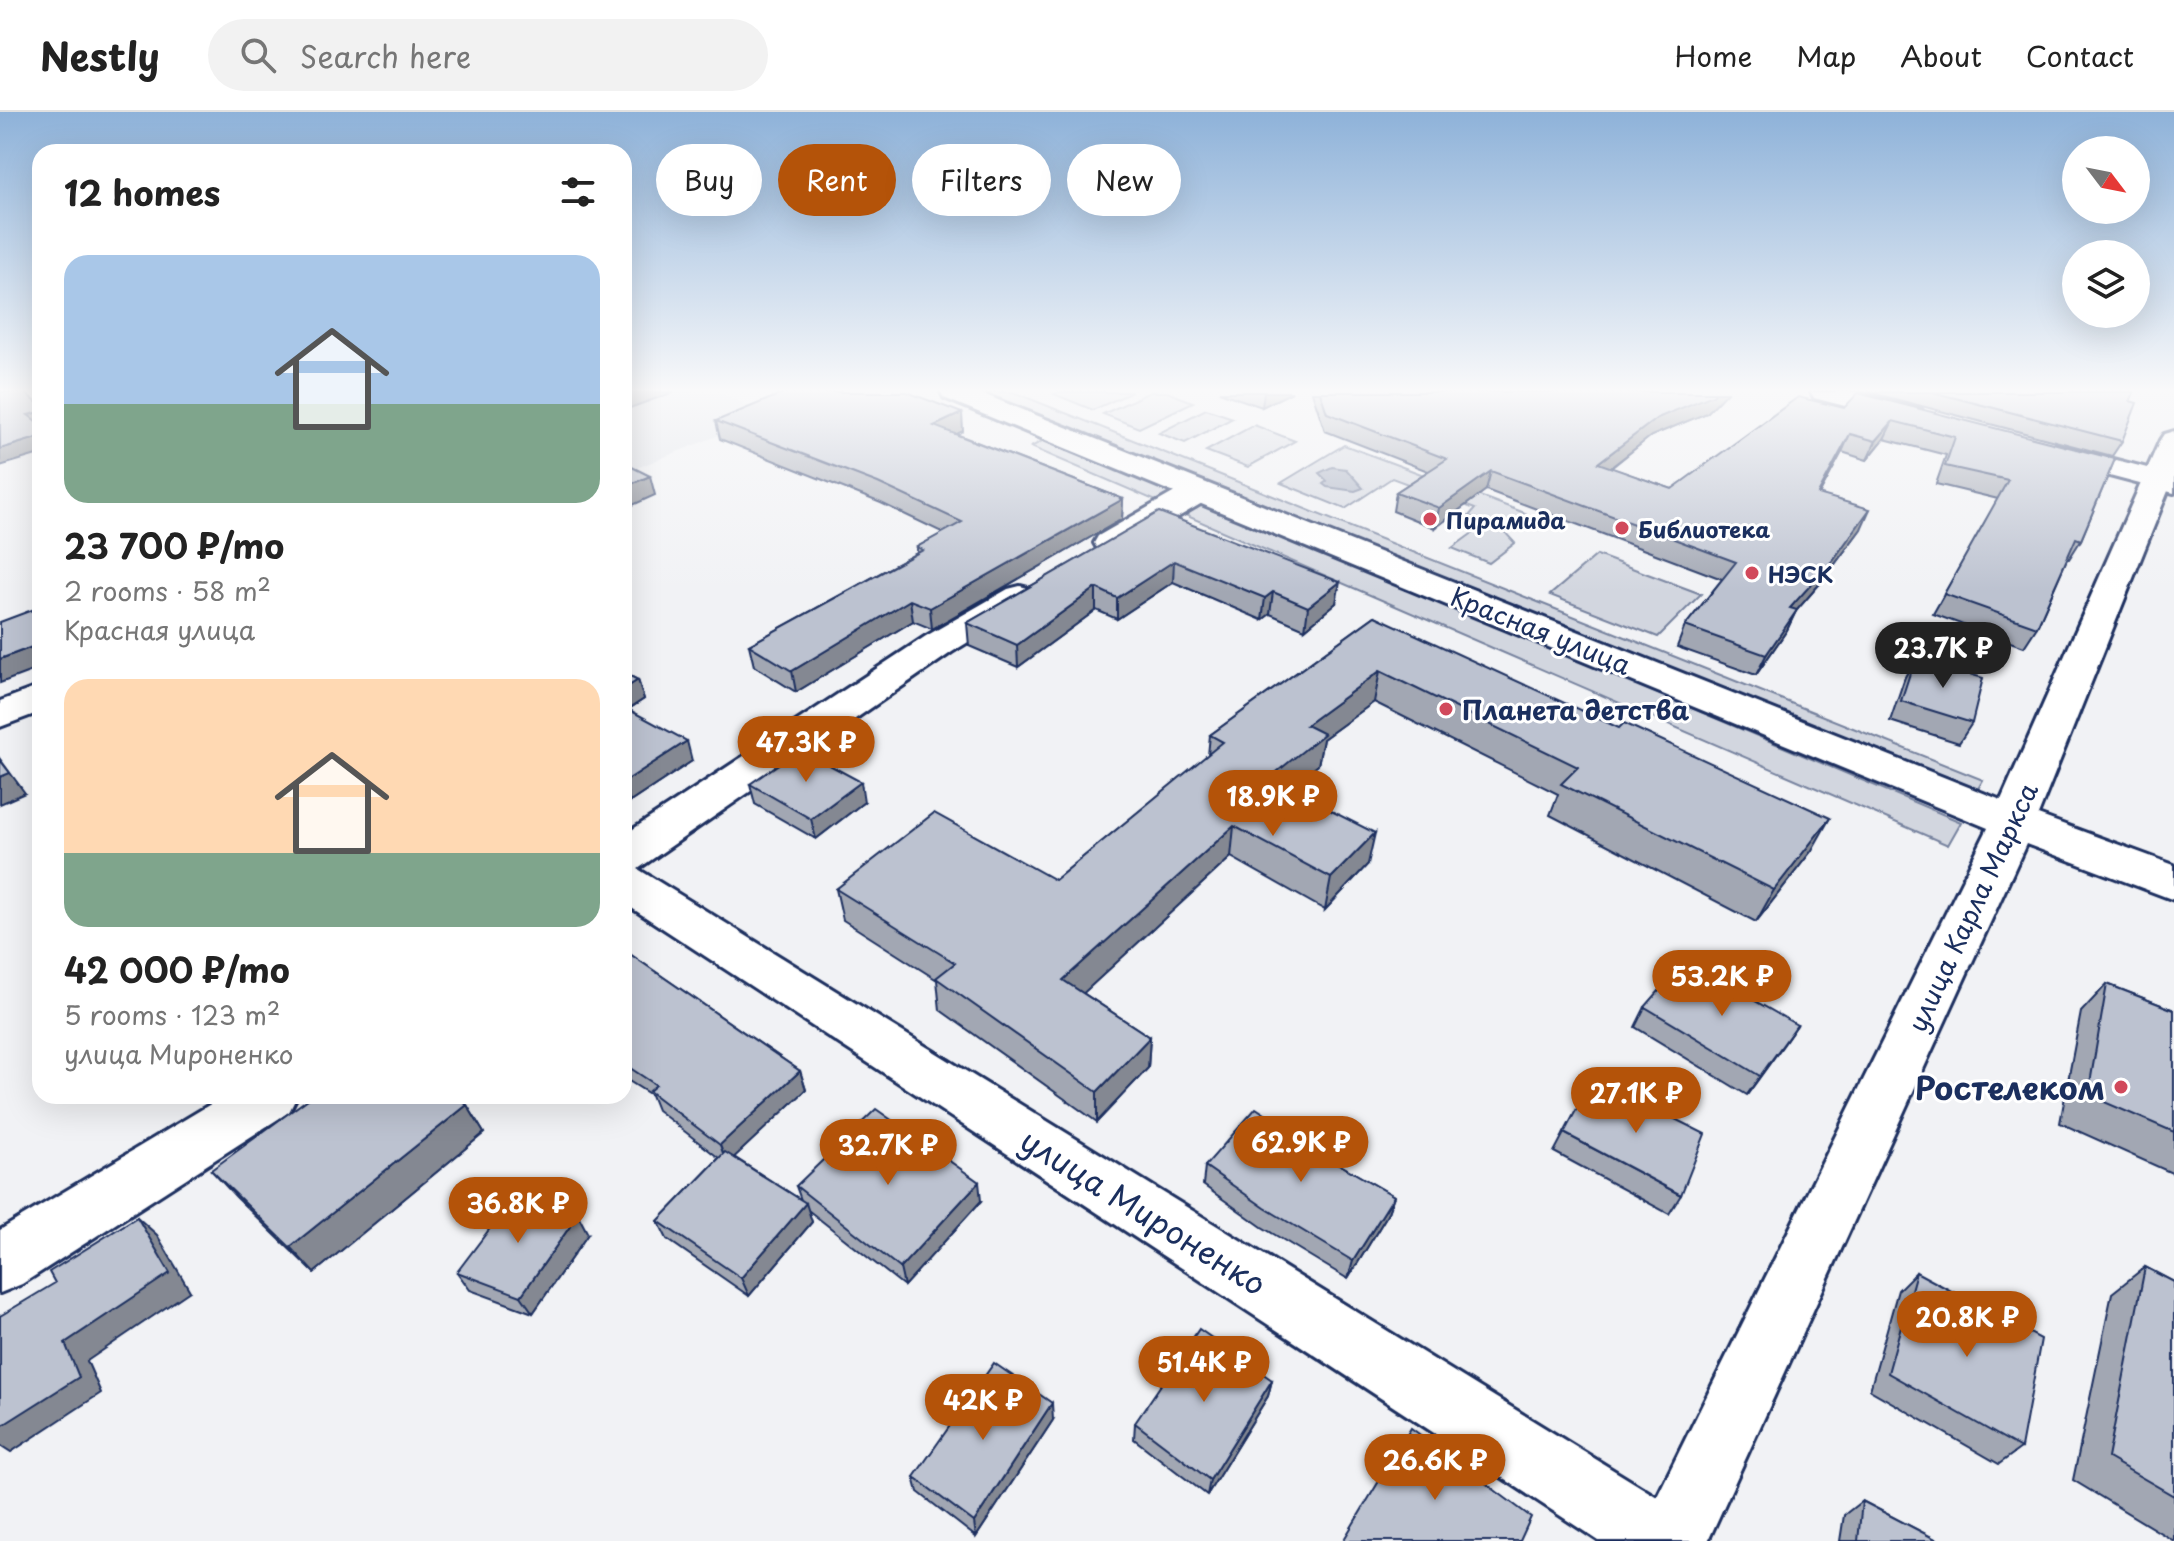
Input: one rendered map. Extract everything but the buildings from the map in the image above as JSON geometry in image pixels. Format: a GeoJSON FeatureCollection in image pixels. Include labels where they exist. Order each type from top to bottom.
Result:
{"type":"FeatureCollection","features":[{"type":"Feature","properties":{"kind":"main road","name":"Красная улица"},"geometry":{"type":"LineString","coordinates":[[1117,459],[2174,883]]}},
{"type":"Feature","properties":{"kind":"main road"},"geometry":{"type":"LineString","coordinates":[[2076,459],[2166,482]]}},
{"type":"Feature","properties":{"kind":"main road","name":"улица Карла Маркса"},"geometry":{"type":"LineString","coordinates":[[1671,1541],[2014,821],[2166,482],[2170,459]]}},
{"type":"Feature","properties":{"kind":"main road"},"geometry":{"type":"LineString","coordinates":[[1086,558],[1198,492]]}},
{"type":"Feature","properties":{"kind":"main road"},"geometry":{"type":"LineString","coordinates":[[632,852],[939,644],[1046,581]]}},
{"type":"Feature","properties":{"kind":"main road"},"geometry":{"type":"LineString","coordinates":[[0,715],[32,701]]}},
{"type":"Feature","properties":{"kind":"main road","name":"улица Мироненко"},"geometry":{"type":"LineString","coordinates":[[632,886],[1663,1541]]}},
{"type":"Feature","properties":{"kind":"main road"},"geometry":{"type":"LineString","coordinates":[[0,1264],[257,1104]]}},
{"type":"Feature","properties":{"kind":"shaded area"},"geometry":{"type":"Polygon","coordinates":[[[632,459],[660,459],[632,470],[632,459]]]}},
{"type":"Feature","properties":{"kind":"shaded area"},"geometry":{"type":"Polygon","coordinates":[[[1058,459],[1093,459],[1172,492],[1156,501],[1058,459]]]}},
{"type":"Feature","properties":{"kind":"shaded area"},"geometry":{"type":"Polygon","coordinates":[[[1143,459],[1180,459],[1983,780],[1975,794],[1143,459]]]}},
{"type":"Feature","properties":{"kind":"shaded area"},"geometry":{"type":"Polygon","coordinates":[[[1226,459],[1263,459],[1248,467],[1226,459]]]}},
{"type":"Feature","properties":{"kind":"shaded area"},"geometry":{"type":"Polygon","coordinates":[[[1321,459],[1380,459],[1525,513],[1503,528],[1469,516],[1475,509],[1392,478],[1345,509],[1281,483],[1321,459]]]}},
{"type":"Feature","properties":{"kind":"shaded area"},"geometry":{"type":"Polygon","coordinates":[[[1199,500],[1961,822],[1948,845],[1178,512],[1199,500]]]}},
{"type":"Feature","properties":{"kind":"shaded area"},"geometry":{"type":"Polygon","coordinates":[[[1485,524],[1503,530],[1515,543],[1489,563],[1452,548],[1485,524]]]}},
{"type":"Feature","properties":{"kind":"shaded area"},"geometry":{"type":"Polygon","coordinates":[[[1597,555],[1701,594],[1658,637],[1550,595],[1597,555]]]}},
{"type":"Feature","properties":{"kind":"water"},"geometry":{"type":"Polygon","coordinates":[[[1332,467],[1346,469],[1363,488],[1355,491],[1327,487],[1323,484],[1327,481],[1319,473],[1332,467]]]}},
{"type":"Feature","properties":{"kind":"place","name":"Пирамида"},"geometry":{"type":"Point","coordinates":[1430,519]}},
{"type":"Feature","properties":{"kind":"place","name":"Библиотека"},"geometry":{"type":"Point","coordinates":[1622,528]}},
{"type":"Feature","properties":{"kind":"place","name":"НЭСК"},"geometry":{"type":"Point","coordinates":[1752,573]}},
{"type":"Feature","properties":{"kind":"place","name":"Планета детства"},"geometry":{"type":"Point","coordinates":[1446,709]}},
{"type":"Feature","properties":{"kind":"place","name":"Ростелеком"},"geometry":{"type":"Point","coordinates":[2121,1087]}}]}
